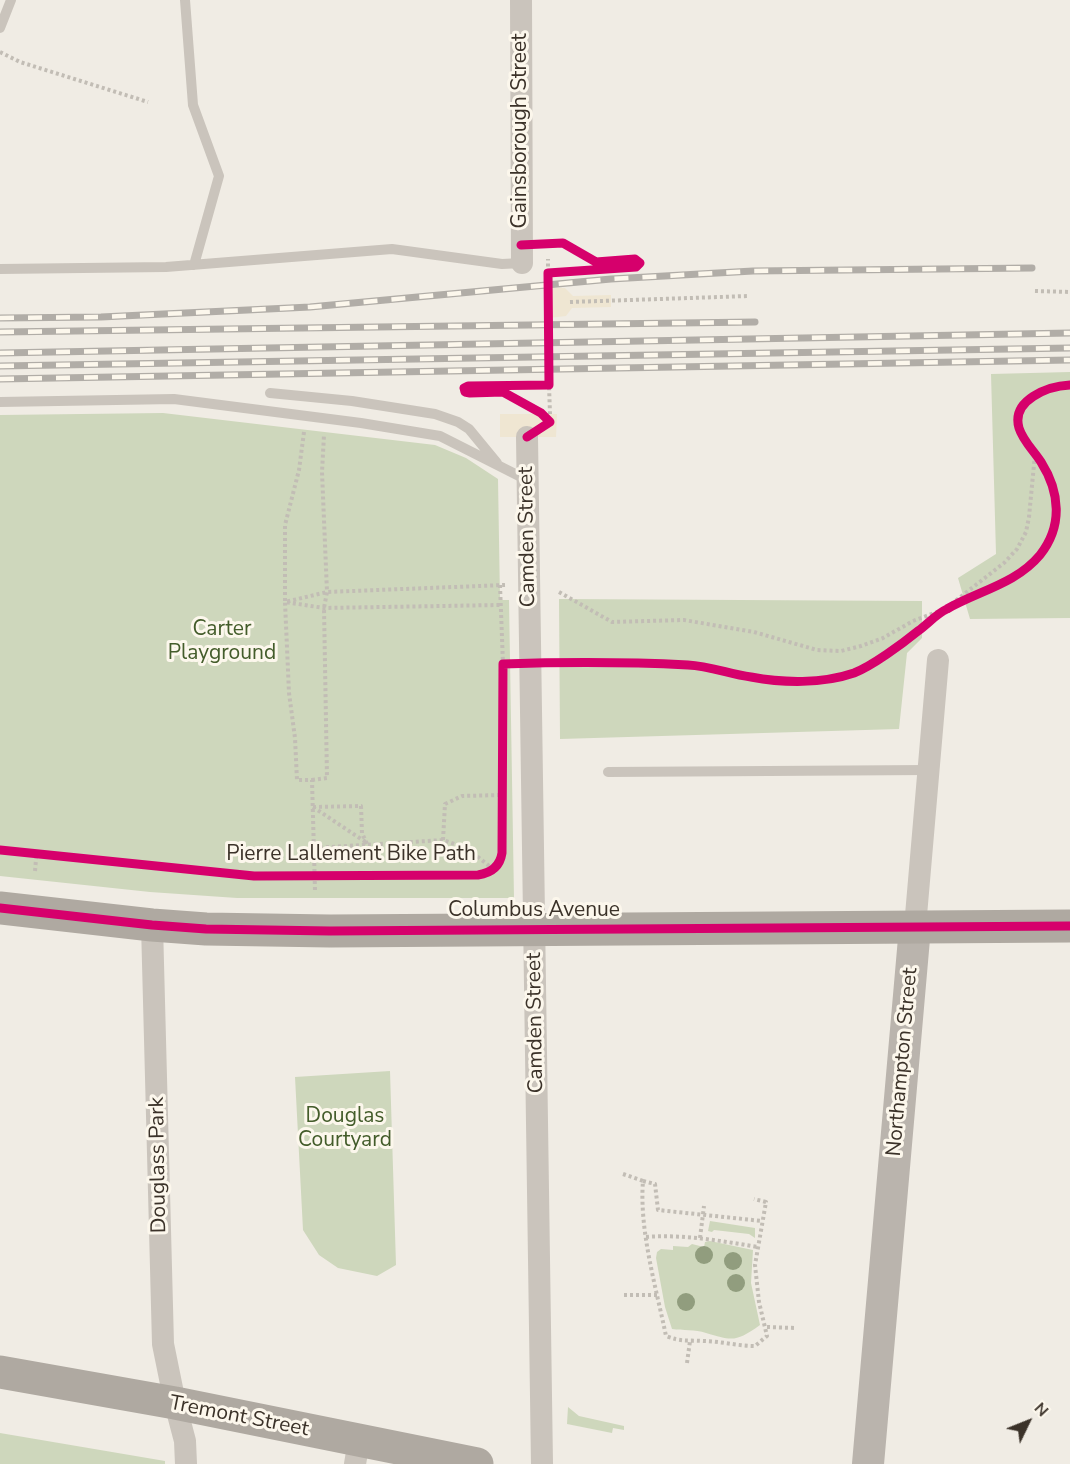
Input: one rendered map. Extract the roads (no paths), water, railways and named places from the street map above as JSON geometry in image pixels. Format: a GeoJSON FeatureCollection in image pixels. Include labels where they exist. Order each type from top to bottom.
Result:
{"type":"FeatureCollection","features":[{"type":"Feature","properties":{"kind":"main road","name":"Columbus Avenue"},"geometry":{"type":"LineString","coordinates":[[0,908],[206,929],[330,931],[1070,926]]}},
{"type":"Feature","properties":{"kind":"main road","name":"Tremont Street"},"geometry":{"type":"LineString","coordinates":[[0,1372],[175,1403],[357,1452],[477,1464]]}},
{"type":"Feature","properties":{"kind":"street","name":"Gainsborough Street"},"geometry":{"type":"LineString","coordinates":[[521,0],[522,254]]}},
{"type":"Feature","properties":{"kind":"street","name":"Camden Street"},"geometry":{"type":"LineString","coordinates":[[527,437],[542,1464]]}},
{"type":"Feature","properties":{"kind":"street","name":"Northampton Street"},"geometry":{"type":"LineString","coordinates":[[868,1464],[938,660]]}},
{"type":"Feature","properties":{"kind":"street","name":"Douglass Park"},"geometry":{"type":"LineString","coordinates":[[152,925],[163,1344],[185,1441],[186,1464]]}},
{"type":"Feature","properties":{"kind":"lane"},"geometry":{"type":"LineString","coordinates":[[0,28],[11,0]]}},
{"type":"Feature","properties":{"kind":"lane"},"geometry":{"type":"LineString","coordinates":[[185,0],[193,105],[219,176],[194,265]]}},
{"type":"Feature","properties":{"kind":"lane"},"geometry":{"type":"LineString","coordinates":[[0,269],[166,267],[392,249],[502,264],[522,254]]}},
{"type":"Feature","properties":{"kind":"lane"},"geometry":{"type":"LineString","coordinates":[[270,393],[352,401],[435,414],[458,422],[469,429],[502,468]]}},
{"type":"Feature","properties":{"kind":"lane"},"geometry":{"type":"LineString","coordinates":[[0,402],[174,399],[440,436],[527,481]]}},
{"type":"Feature","properties":{"kind":"lane"},"geometry":{"type":"LineString","coordinates":[[608,772],[928,770]]}},
{"type":"Feature","properties":{"kind":"railway"},"geometry":{"type":"LineString","coordinates":[[0,318],[101,317],[310,307],[611,279],[753,271],[1032,268]]}},
{"type":"Feature","properties":{"kind":"railway"},"geometry":{"type":"LineString","coordinates":[[0,332],[755,322]]}},
{"type":"Feature","properties":{"kind":"railway"},"geometry":{"type":"LineString","coordinates":[[0,353],[1070,333]]}},
{"type":"Feature","properties":{"kind":"railway"},"geometry":{"type":"LineString","coordinates":[[0,366],[1070,348]]}},
{"type":"Feature","properties":{"kind":"railway"},"geometry":{"type":"LineString","coordinates":[[0,379],[1070,360]]}},
{"type":"Feature","properties":{"kind":"park label","name":"Carter Playground"},"geometry":{"type":"Point","coordinates":[222,642]}},
{"type":"Feature","properties":{"kind":"park label","name":"Douglas Courtyard"},"geometry":{"type":"Point","coordinates":[345,1129]}}]}
